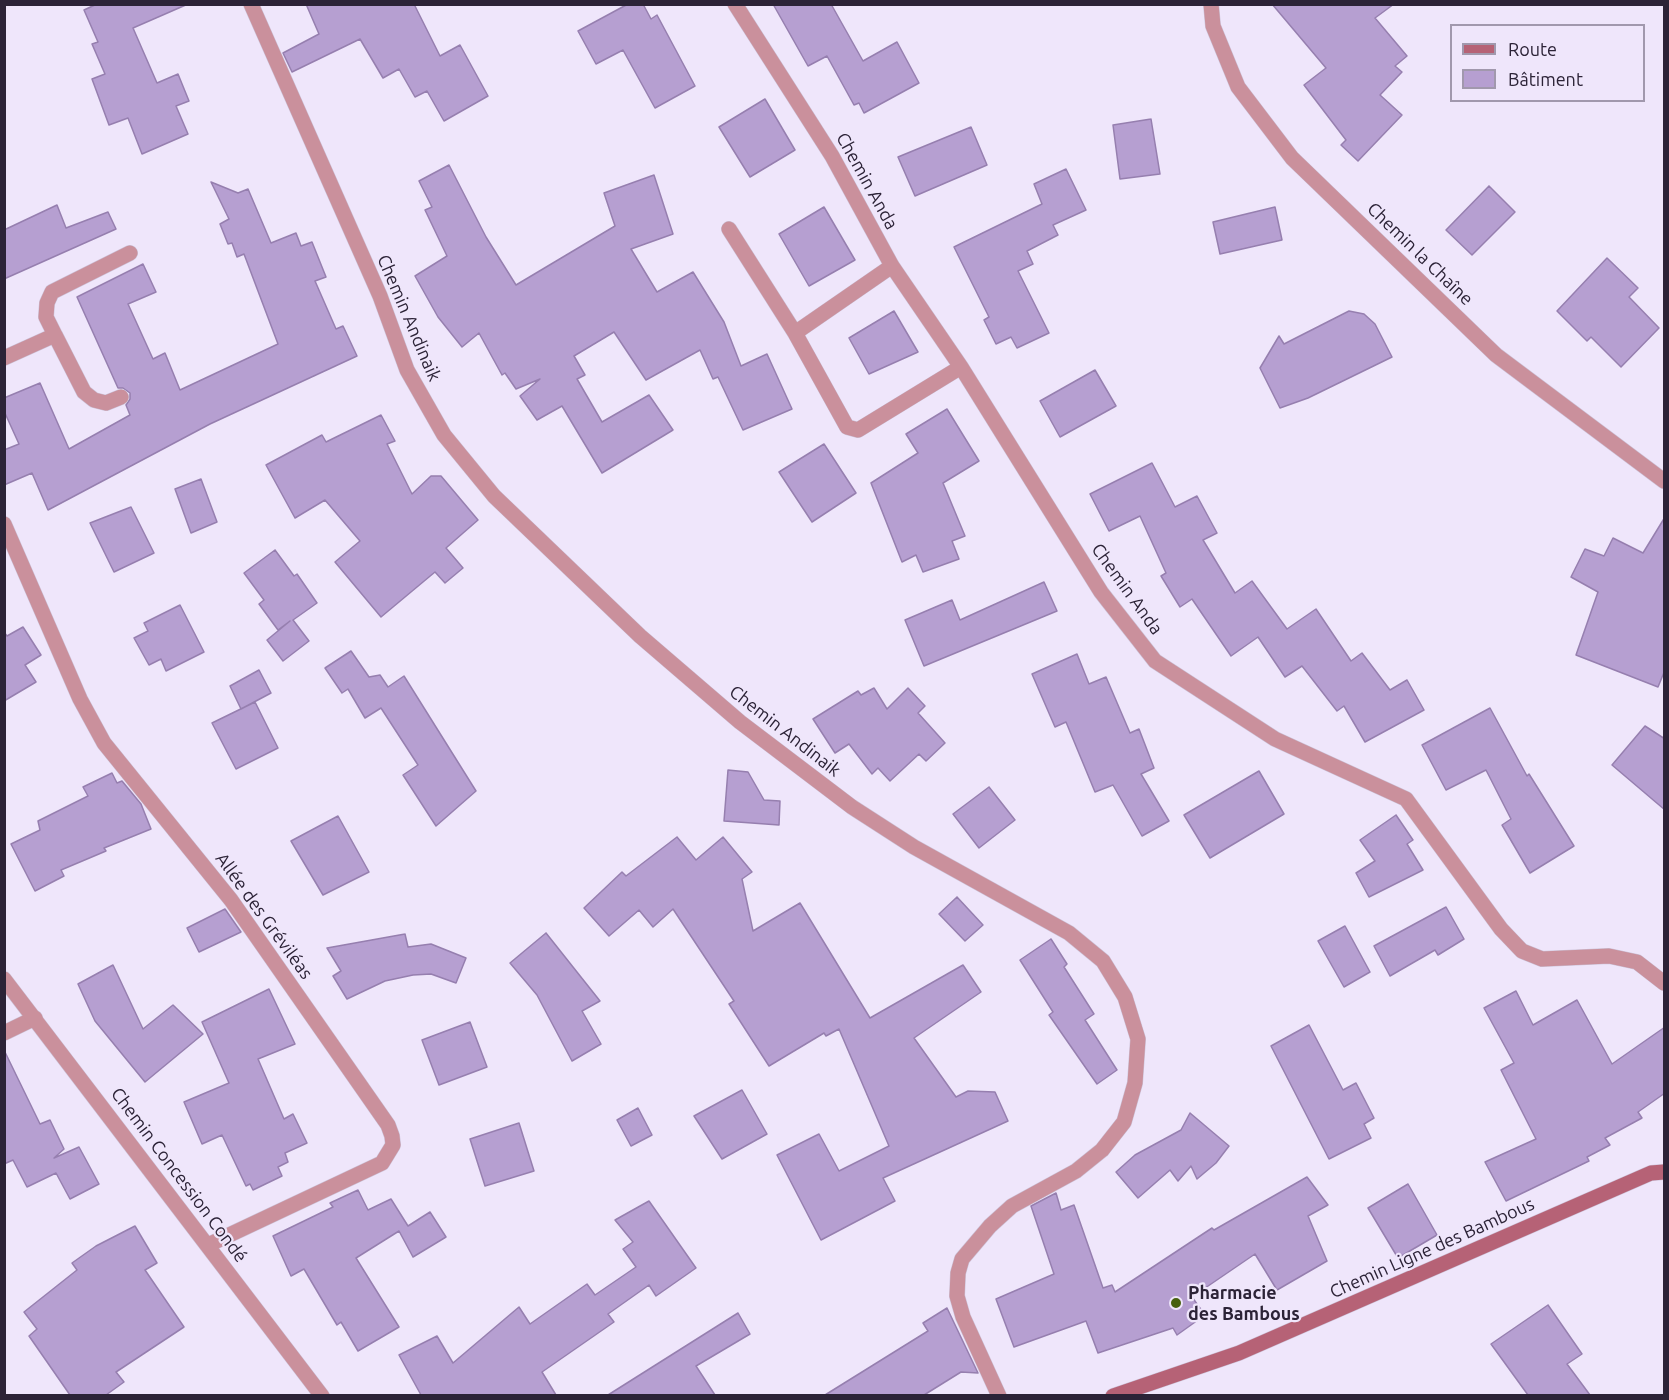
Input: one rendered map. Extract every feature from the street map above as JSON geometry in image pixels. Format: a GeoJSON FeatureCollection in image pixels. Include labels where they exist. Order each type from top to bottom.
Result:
{"type":"FeatureCollection","features":[{"type":"Feature","properties":{"kind":"main road","name":"Chemin Ligne des Bambous"},"geometry":{"type":"LineString","coordinates":[[1113,1395],[1239,1353],[1651,1173],[1665,1172]]}},
{"type":"Feature","properties":{"kind":"street","name":"Chemin Andinaik"},"geometry":{"type":"LineString","coordinates":[[251,4],[380,296],[407,369],[444,435],[494,496],[640,636],[740,722],[852,807],[914,847],[1069,933],[1103,961],[1125,997],[1138,1039],[1135,1083],[1124,1122],[1102,1149],[1076,1171],[1012,1206],[972,1245],[960,1266],[957,1296],[963,1317],[999,1395]]}},
{"type":"Feature","properties":{"kind":"street","name":"Chemin Anda"},"geometry":{"type":"LineString","coordinates":[[735,4],[832,156],[892,266],[961,367],[1101,592],[1155,661],[1275,739],[1406,800],[1501,929],[1522,951],[1542,959],[1609,956],[1637,962],[1665,982]]}},
{"type":"Feature","properties":{"kind":"street","name":"Chemin la Chaîne"},"geometry":{"type":"LineString","coordinates":[[1211,4],[1213,26],[1238,87],[1292,158],[1496,355],[1665,481]]}},
{"type":"Feature","properties":{"kind":"street"},"geometry":{"type":"LineString","coordinates":[[729,229],[795,333],[841,420],[847,427],[858,430],[961,367]]}},
{"type":"Feature","properties":{"kind":"street"},"geometry":{"type":"LineString","coordinates":[[121,398],[106,403],[94,400],[84,392],[46,317],[47,303],[52,292],[130,253]]}},
{"type":"Feature","properties":{"kind":"street"},"geometry":{"type":"LineString","coordinates":[[795,333],[892,266]]}},
{"type":"Feature","properties":{"kind":"street"},"geometry":{"type":"LineString","coordinates":[[4,358],[54,335]]}},
{"type":"Feature","properties":{"kind":"street","name":"Allée des Gréviléas"},"geometry":{"type":"LineString","coordinates":[[4,524],[80,699],[104,743],[231,900],[388,1125],[392,1136],[393,1145],[382,1163],[208,1245]]}},
{"type":"Feature","properties":{"kind":"street","name":"Chemin Concession Condé"},"geometry":{"type":"LineString","coordinates":[[4,979],[322,1395]]}},
{"type":"Feature","properties":{"kind":"street"},"geometry":{"type":"LineString","coordinates":[[4,1033],[35,1018]]}},
{"type":"Feature","properties":{"kind":"building"},"geometry":{"type":"Polygon","coordinates":[[[97,4],[188,4],[133,28],[157,83],[178,74],[189,101],[176,106],[188,134],[142,154],[128,118],[109,125],[92,79],[105,74],[92,44],[98,42],[84,10],[97,4]]]}},
{"type":"Feature","properties":{"kind":"building"},"geometry":{"type":"Polygon","coordinates":[[[306,4],[414,4],[440,56],[460,45],[488,96],[444,121],[427,91],[415,97],[399,69],[383,78],[360,39],[292,72],[283,53],[319,34],[306,4]]]}},
{"type":"Feature","properties":{"kind":"building"},"geometry":{"type":"Polygon","coordinates":[[[628,4],[643,4],[651,19],[657,15],[695,86],[655,108],[623,50],[596,64],[578,31],[628,4]]]}},
{"type":"Feature","properties":{"kind":"building"},"geometry":{"type":"Polygon","coordinates":[[[773,4],[831,4],[863,61],[897,42],[919,83],[864,113],[859,103],[854,105],[827,56],[808,66],[773,4]]]}},
{"type":"Feature","properties":{"kind":"building"},"geometry":{"type":"Polygon","coordinates":[[[1272,4],[1394,4],[1375,18],[1407,56],[1395,66],[1402,72],[1380,95],[1402,115],[1358,161],[1341,145],[1346,140],[1304,85],[1326,68],[1272,4]]]}},
{"type":"Feature","properties":{"kind":"building"},"geometry":{"type":"Polygon","coordinates":[[[765,99],[795,150],[750,177],[719,127],[765,99]]]}},
{"type":"Feature","properties":{"kind":"building"},"geometry":{"type":"Polygon","coordinates":[[[1151,119],[1160,174],[1120,179],[1113,125],[1151,119]]]}},
{"type":"Feature","properties":{"kind":"building"},"geometry":{"type":"Polygon","coordinates":[[[971,127],[987,165],[915,196],[898,157],[971,127]]]}},
{"type":"Feature","properties":{"kind":"building"},"geometry":{"type":"Polygon","coordinates":[[[449,165],[486,237],[516,285],[615,226],[604,193],[654,175],[673,234],[631,249],[657,292],[693,272],[724,322],[741,366],[767,354],[792,409],[743,430],[718,377],[713,379],[700,350],[646,380],[614,332],[574,356],[585,375],[577,379],[602,422],[649,395],[673,430],[602,473],[562,406],[537,420],[520,396],[540,379],[516,389],[505,373],[502,375],[479,333],[462,347],[438,317],[415,276],[447,256],[425,210],[432,207],[419,181],[449,165]]]}},
{"type":"Feature","properties":{"kind":"building"},"geometry":{"type":"Polygon","coordinates":[[[1066,169],[1086,210],[1053,225],[1058,235],[1027,251],[1033,264],[1018,271],[1049,333],[1017,348],[1011,337],[996,344],[984,320],[989,317],[954,247],[1042,204],[1034,184],[1066,169]]]}},
{"type":"Feature","properties":{"kind":"building"},"geometry":{"type":"Polygon","coordinates":[[[211,182],[238,193],[248,189],[271,243],[296,233],[301,246],[312,242],[326,277],[315,281],[336,329],[343,326],[357,356],[210,424],[48,510],[32,473],[4,485],[4,450],[19,444],[4,411],[4,398],[40,383],[69,449],[130,415],[126,405],[130,399],[130,393],[123,388],[118,388],[77,297],[143,264],[156,292],[128,304],[153,359],[165,353],[180,390],[278,344],[244,254],[237,257],[232,243],[228,244],[220,224],[229,219],[211,182]]]}},
{"type":"Feature","properties":{"kind":"building"},"geometry":{"type":"Polygon","coordinates":[[[1489,186],[1515,212],[1472,255],[1446,230],[1489,186]]]}},
{"type":"Feature","properties":{"kind":"building"},"geometry":{"type":"Polygon","coordinates":[[[57,205],[66,228],[108,212],[116,229],[4,279],[4,230],[57,205]]]}},
{"type":"Feature","properties":{"kind":"building"},"geometry":{"type":"Polygon","coordinates":[[[824,207],[855,260],[809,286],[779,234],[824,207]]]}},
{"type":"Feature","properties":{"kind":"building"},"geometry":{"type":"Polygon","coordinates":[[[1275,207],[1282,240],[1220,254],[1213,222],[1275,207]]]}},
{"type":"Feature","properties":{"kind":"building"},"geometry":{"type":"Polygon","coordinates":[[[1607,258],[1638,288],[1629,297],[1659,328],[1621,367],[1591,337],[1587,341],[1557,311],[1607,258]]]}},
{"type":"Feature","properties":{"kind":"building"},"geometry":{"type":"Polygon","coordinates":[[[894,311],[918,352],[869,374],[849,338],[894,311]]]}},
{"type":"Feature","properties":{"kind":"building"},"geometry":{"type":"Polygon","coordinates":[[[1349,311],[1364,314],[1375,324],[1392,357],[1308,398],[1280,408],[1260,368],[1279,336],[1284,344],[1349,311]]]}},
{"type":"Feature","properties":{"kind":"building"},"geometry":{"type":"Polygon","coordinates":[[[1095,370],[1116,406],[1060,437],[1040,401],[1095,370]]]}},
{"type":"Feature","properties":{"kind":"building"},"geometry":{"type":"Polygon","coordinates":[[[947,409],[979,461],[943,483],[965,536],[952,541],[959,559],[923,572],[916,555],[902,562],[871,483],[918,453],[906,434],[947,409]]]}},
{"type":"Feature","properties":{"kind":"building"},"geometry":{"type":"Polygon","coordinates":[[[381,415],[395,441],[387,444],[412,494],[431,476],[441,476],[478,520],[446,548],[463,568],[445,583],[435,572],[381,617],[335,562],[360,541],[325,500],[295,518],[266,465],[322,435],[326,442],[381,415]]]}},
{"type":"Feature","properties":{"kind":"building"},"geometry":{"type":"Polygon","coordinates":[[[824,444],[856,493],[812,522],[779,472],[824,444]]]}},
{"type":"Feature","properties":{"kind":"building"},"geometry":{"type":"Polygon","coordinates":[[[1152,463],[1175,507],[1197,496],[1217,533],[1203,540],[1235,593],[1252,581],[1287,629],[1316,609],[1351,661],[1362,653],[1390,690],[1407,680],[1424,710],[1365,742],[1344,706],[1337,711],[1302,666],[1285,677],[1258,637],[1231,656],[1192,599],[1180,607],[1161,576],[1166,573],[1140,516],[1109,531],[1090,494],[1152,463]]]}},
{"type":"Feature","properties":{"kind":"building"},"geometry":{"type":"Polygon","coordinates":[[[201,479],[217,522],[191,533],[175,489],[201,479]]]}},
{"type":"Feature","properties":{"kind":"building"},"geometry":{"type":"Polygon","coordinates":[[[131,507],[154,553],[114,572],[90,523],[131,507]]]}},
{"type":"Feature","properties":{"kind":"building"},"geometry":{"type":"Polygon","coordinates":[[[1665,517],[1665,670],[1658,687],[1576,655],[1598,592],[1571,577],[1585,549],[1604,556],[1613,538],[1643,553],[1665,517]]]}},
{"type":"Feature","properties":{"kind":"building"},"geometry":{"type":"Polygon","coordinates":[[[275,550],[294,576],[297,574],[317,603],[293,620],[309,641],[283,661],[267,640],[290,621],[278,630],[259,604],[264,600],[244,573],[275,550]]]}},
{"type":"Feature","properties":{"kind":"building"},"geometry":{"type":"Polygon","coordinates":[[[1044,582],[1057,611],[924,666],[905,620],[952,600],[960,620],[1044,582]]]}},
{"type":"Feature","properties":{"kind":"building"},"geometry":{"type":"Polygon","coordinates":[[[180,605],[204,652],[166,671],[161,659],[149,665],[134,638],[148,631],[144,623],[180,605]]]}},
{"type":"Feature","properties":{"kind":"building"},"geometry":{"type":"Polygon","coordinates":[[[23,627],[41,655],[25,665],[36,682],[4,701],[4,632],[7,636],[23,627]]]}},
{"type":"Feature","properties":{"kind":"building"},"geometry":{"type":"Polygon","coordinates":[[[351,651],[369,677],[380,675],[388,687],[404,676],[476,791],[436,826],[403,775],[418,765],[381,708],[365,718],[348,689],[342,693],[325,668],[351,651]]]}},
{"type":"Feature","properties":{"kind":"building"},"geometry":{"type":"Polygon","coordinates":[[[1077,654],[1089,684],[1106,677],[1130,733],[1139,729],[1154,768],[1141,774],[1169,821],[1142,836],[1113,785],[1095,792],[1066,722],[1055,727],[1032,674],[1077,654]]]}},
{"type":"Feature","properties":{"kind":"building"},"geometry":{"type":"Polygon","coordinates":[[[259,670],[271,693],[241,709],[230,686],[259,670]]]}},
{"type":"Feature","properties":{"kind":"building"},"geometry":{"type":"Polygon","coordinates":[[[874,688],[887,709],[908,688],[925,706],[918,713],[945,743],[926,761],[919,754],[890,781],[878,768],[872,774],[849,744],[835,753],[813,719],[858,691],[861,695],[874,688]]]}},
{"type":"Feature","properties":{"kind":"building"},"geometry":{"type":"Polygon","coordinates":[[[255,702],[278,748],[236,769],[212,723],[255,702]]]}},
{"type":"Feature","properties":{"kind":"building"},"geometry":{"type":"Polygon","coordinates":[[[1490,708],[1527,776],[1529,774],[1574,846],[1530,873],[1502,825],[1511,819],[1486,770],[1446,790],[1422,745],[1490,708]]]}},
{"type":"Feature","properties":{"kind":"building"},"geometry":{"type":"Polygon","coordinates":[[[1645,726],[1665,739],[1665,810],[1612,765],[1645,726]]]}},
{"type":"Feature","properties":{"kind":"building"},"geometry":{"type":"Polygon","coordinates":[[[728,770],[748,772],[764,800],[780,801],[779,825],[724,821],[728,770]]]}},
{"type":"Feature","properties":{"kind":"building"},"geometry":{"type":"Polygon","coordinates":[[[1259,771],[1284,814],[1210,858],[1184,815],[1259,771]]]}},
{"type":"Feature","properties":{"kind":"building"},"geometry":{"type":"Polygon","coordinates":[[[112,773],[117,783],[122,781],[141,804],[151,829],[104,848],[106,851],[61,870],[64,876],[35,891],[11,844],[40,830],[38,821],[88,796],[83,787],[112,773]]]}},
{"type":"Feature","properties":{"kind":"building"},"geometry":{"type":"Polygon","coordinates":[[[989,787],[1015,820],[979,848],[953,814],[989,787]]]}},
{"type":"Feature","properties":{"kind":"building"},"geometry":{"type":"Polygon","coordinates":[[[1396,815],[1413,840],[1407,844],[1423,870],[1369,897],[1356,873],[1375,861],[1360,840],[1396,815]]]}},
{"type":"Feature","properties":{"kind":"building"},"geometry":{"type":"Polygon","coordinates":[[[338,816],[369,872],[323,895],[291,841],[338,816]]]}},
{"type":"Feature","properties":{"kind":"building"},"geometry":{"type":"Polygon","coordinates":[[[677,837],[696,860],[723,837],[752,872],[742,879],[753,931],[800,903],[870,1018],[963,965],[981,992],[914,1038],[956,1097],[968,1091],[995,1092],[1008,1121],[883,1178],[895,1201],[821,1240],[777,1155],[819,1134],[839,1171],[889,1146],[839,1029],[826,1036],[824,1033],[769,1066],[729,1004],[734,1001],[673,909],[653,927],[639,910],[609,936],[584,908],[622,872],[626,876],[677,837]]]}},
{"type":"Feature","properties":{"kind":"building"},"geometry":{"type":"Polygon","coordinates":[[[957,897],[983,925],[965,941],[939,914],[957,897]]]}},
{"type":"Feature","properties":{"kind":"building"},"geometry":{"type":"Polygon","coordinates":[[[1446,907],[1464,939],[1438,955],[1435,950],[1390,976],[1374,946],[1446,907]]]}},
{"type":"Feature","properties":{"kind":"building"},"geometry":{"type":"Polygon","coordinates":[[[225,909],[241,932],[199,952],[187,928],[225,909]]]}},
{"type":"Feature","properties":{"kind":"building"},"geometry":{"type":"Polygon","coordinates":[[[1345,926],[1370,972],[1344,987],[1318,941],[1345,926]]]}},
{"type":"Feature","properties":{"kind":"building"},"geometry":{"type":"Polygon","coordinates":[[[546,933],[600,1001],[582,1011],[601,1044],[572,1061],[537,995],[510,963],[546,933]]]}},
{"type":"Feature","properties":{"kind":"building"},"geometry":{"type":"Polygon","coordinates":[[[405,934],[408,947],[431,944],[466,958],[456,983],[431,974],[413,975],[385,981],[347,999],[333,976],[341,971],[327,948],[405,934]]]}},
{"type":"Feature","properties":{"kind":"building"},"geometry":{"type":"Polygon","coordinates":[[[1051,939],[1067,964],[1064,967],[1094,1014],[1085,1020],[1117,1070],[1097,1084],[1049,1015],[1053,1012],[1020,960],[1051,939]]]}},
{"type":"Feature","properties":{"kind":"building"},"geometry":{"type":"Polygon","coordinates":[[[113,965],[143,1029],[173,1005],[203,1034],[145,1082],[95,1021],[78,984],[113,965]]]}},
{"type":"Feature","properties":{"kind":"building"},"geometry":{"type":"Polygon","coordinates":[[[269,989],[295,1044],[258,1059],[284,1119],[293,1114],[307,1143],[285,1153],[288,1162],[278,1167],[282,1176],[253,1190],[250,1184],[246,1186],[222,1135],[202,1144],[184,1102],[229,1083],[202,1022],[269,989]]]}},
{"type":"Feature","properties":{"kind":"building"},"geometry":{"type":"Polygon","coordinates":[[[1516,991],[1533,1025],[1577,1000],[1612,1064],[1665,1027],[1665,1093],[1638,1112],[1642,1118],[1605,1138],[1610,1145],[1587,1157],[1589,1161],[1506,1201],[1485,1162],[1536,1139],[1501,1070],[1514,1063],[1484,1008],[1516,991]]]}},
{"type":"Feature","properties":{"kind":"building"},"geometry":{"type":"Polygon","coordinates":[[[470,1022],[487,1067],[439,1085],[422,1040],[470,1022]]]}},
{"type":"Feature","properties":{"kind":"building"},"geometry":{"type":"Polygon","coordinates":[[[1309,1025],[1343,1090],[1356,1083],[1374,1118],[1364,1124],[1371,1138],[1329,1159],[1271,1046],[1309,1025]]]}},
{"type":"Feature","properties":{"kind":"building"},"geometry":{"type":"Polygon","coordinates":[[[4,1050],[40,1124],[50,1120],[64,1149],[54,1158],[79,1147],[99,1184],[70,1199],[56,1173],[27,1187],[13,1160],[4,1164],[4,1050]]]}},
{"type":"Feature","properties":{"kind":"building"},"geometry":{"type":"Polygon","coordinates":[[[742,1090],[767,1134],[722,1159],[694,1116],[742,1090]]]}},
{"type":"Feature","properties":{"kind":"building"},"geometry":{"type":"Polygon","coordinates":[[[638,1108],[652,1135],[631,1146],[617,1120],[638,1108]]]}},
{"type":"Feature","properties":{"kind":"building"},"geometry":{"type":"Polygon","coordinates":[[[1190,1113],[1229,1146],[1216,1163],[1197,1179],[1191,1166],[1178,1181],[1170,1170],[1138,1198],[1116,1172],[1135,1155],[1181,1130],[1190,1113]]]}},
{"type":"Feature","properties":{"kind":"building"},"geometry":{"type":"Polygon","coordinates":[[[519,1123],[534,1171],[485,1186],[470,1139],[519,1123]]]}},
{"type":"Feature","properties":{"kind":"building"},"geometry":{"type":"Polygon","coordinates":[[[1307,1177],[1328,1205],[1308,1216],[1327,1261],[1277,1290],[1255,1254],[1192,1297],[1205,1315],[1177,1335],[1173,1328],[1098,1353],[1086,1321],[1014,1347],[996,1299],[1054,1274],[1031,1206],[1056,1193],[1061,1210],[1074,1205],[1103,1288],[1112,1285],[1115,1292],[1212,1228],[1214,1230],[1307,1177]]]}},
{"type":"Feature","properties":{"kind":"building"},"geometry":{"type":"Polygon","coordinates":[[[1408,1184],[1437,1235],[1398,1258],[1368,1208],[1408,1184]]]}},
{"type":"Feature","properties":{"kind":"building"},"geometry":{"type":"Polygon","coordinates":[[[358,1190],[368,1210],[391,1199],[408,1226],[430,1212],[446,1237],[413,1257],[399,1231],[356,1258],[399,1327],[358,1351],[341,1322],[337,1325],[304,1269],[291,1276],[273,1236],[333,1207],[330,1203],[358,1190]]]}},
{"type":"Feature","properties":{"kind":"building"},"geometry":{"type":"Polygon","coordinates":[[[649,1201],[696,1268],[656,1296],[649,1285],[608,1314],[614,1322],[542,1372],[556,1395],[421,1395],[399,1355],[437,1336],[453,1363],[519,1307],[530,1324],[587,1284],[595,1295],[636,1267],[623,1249],[633,1242],[615,1220],[649,1201]]]}},
{"type":"Feature","properties":{"kind":"building"},"geometry":{"type":"Polygon","coordinates":[[[135,1226],[157,1263],[145,1270],[184,1327],[116,1372],[124,1382],[106,1395],[70,1395],[29,1336],[37,1329],[24,1312],[77,1270],[72,1263],[96,1246],[135,1226]]]}},
{"type":"Feature","properties":{"kind":"building"},"geometry":{"type":"Polygon","coordinates":[[[1548,1305],[1582,1354],[1567,1364],[1590,1395],[1528,1395],[1491,1344],[1548,1305]]]}},
{"type":"Feature","properties":{"kind":"building"},"geometry":{"type":"Polygon","coordinates":[[[947,1308],[978,1373],[961,1372],[924,1395],[825,1395],[928,1331],[923,1323],[947,1308]]]}},
{"type":"Feature","properties":{"kind":"building"},"geometry":{"type":"Polygon","coordinates":[[[738,1313],[750,1334],[696,1366],[715,1395],[608,1395],[738,1313]]]}},
{"type":"Feature","properties":{"kind":"place","name":"Pharmacie des Bambous"},"geometry":{"type":"Point","coordinates":[1176,1303]}}]}
